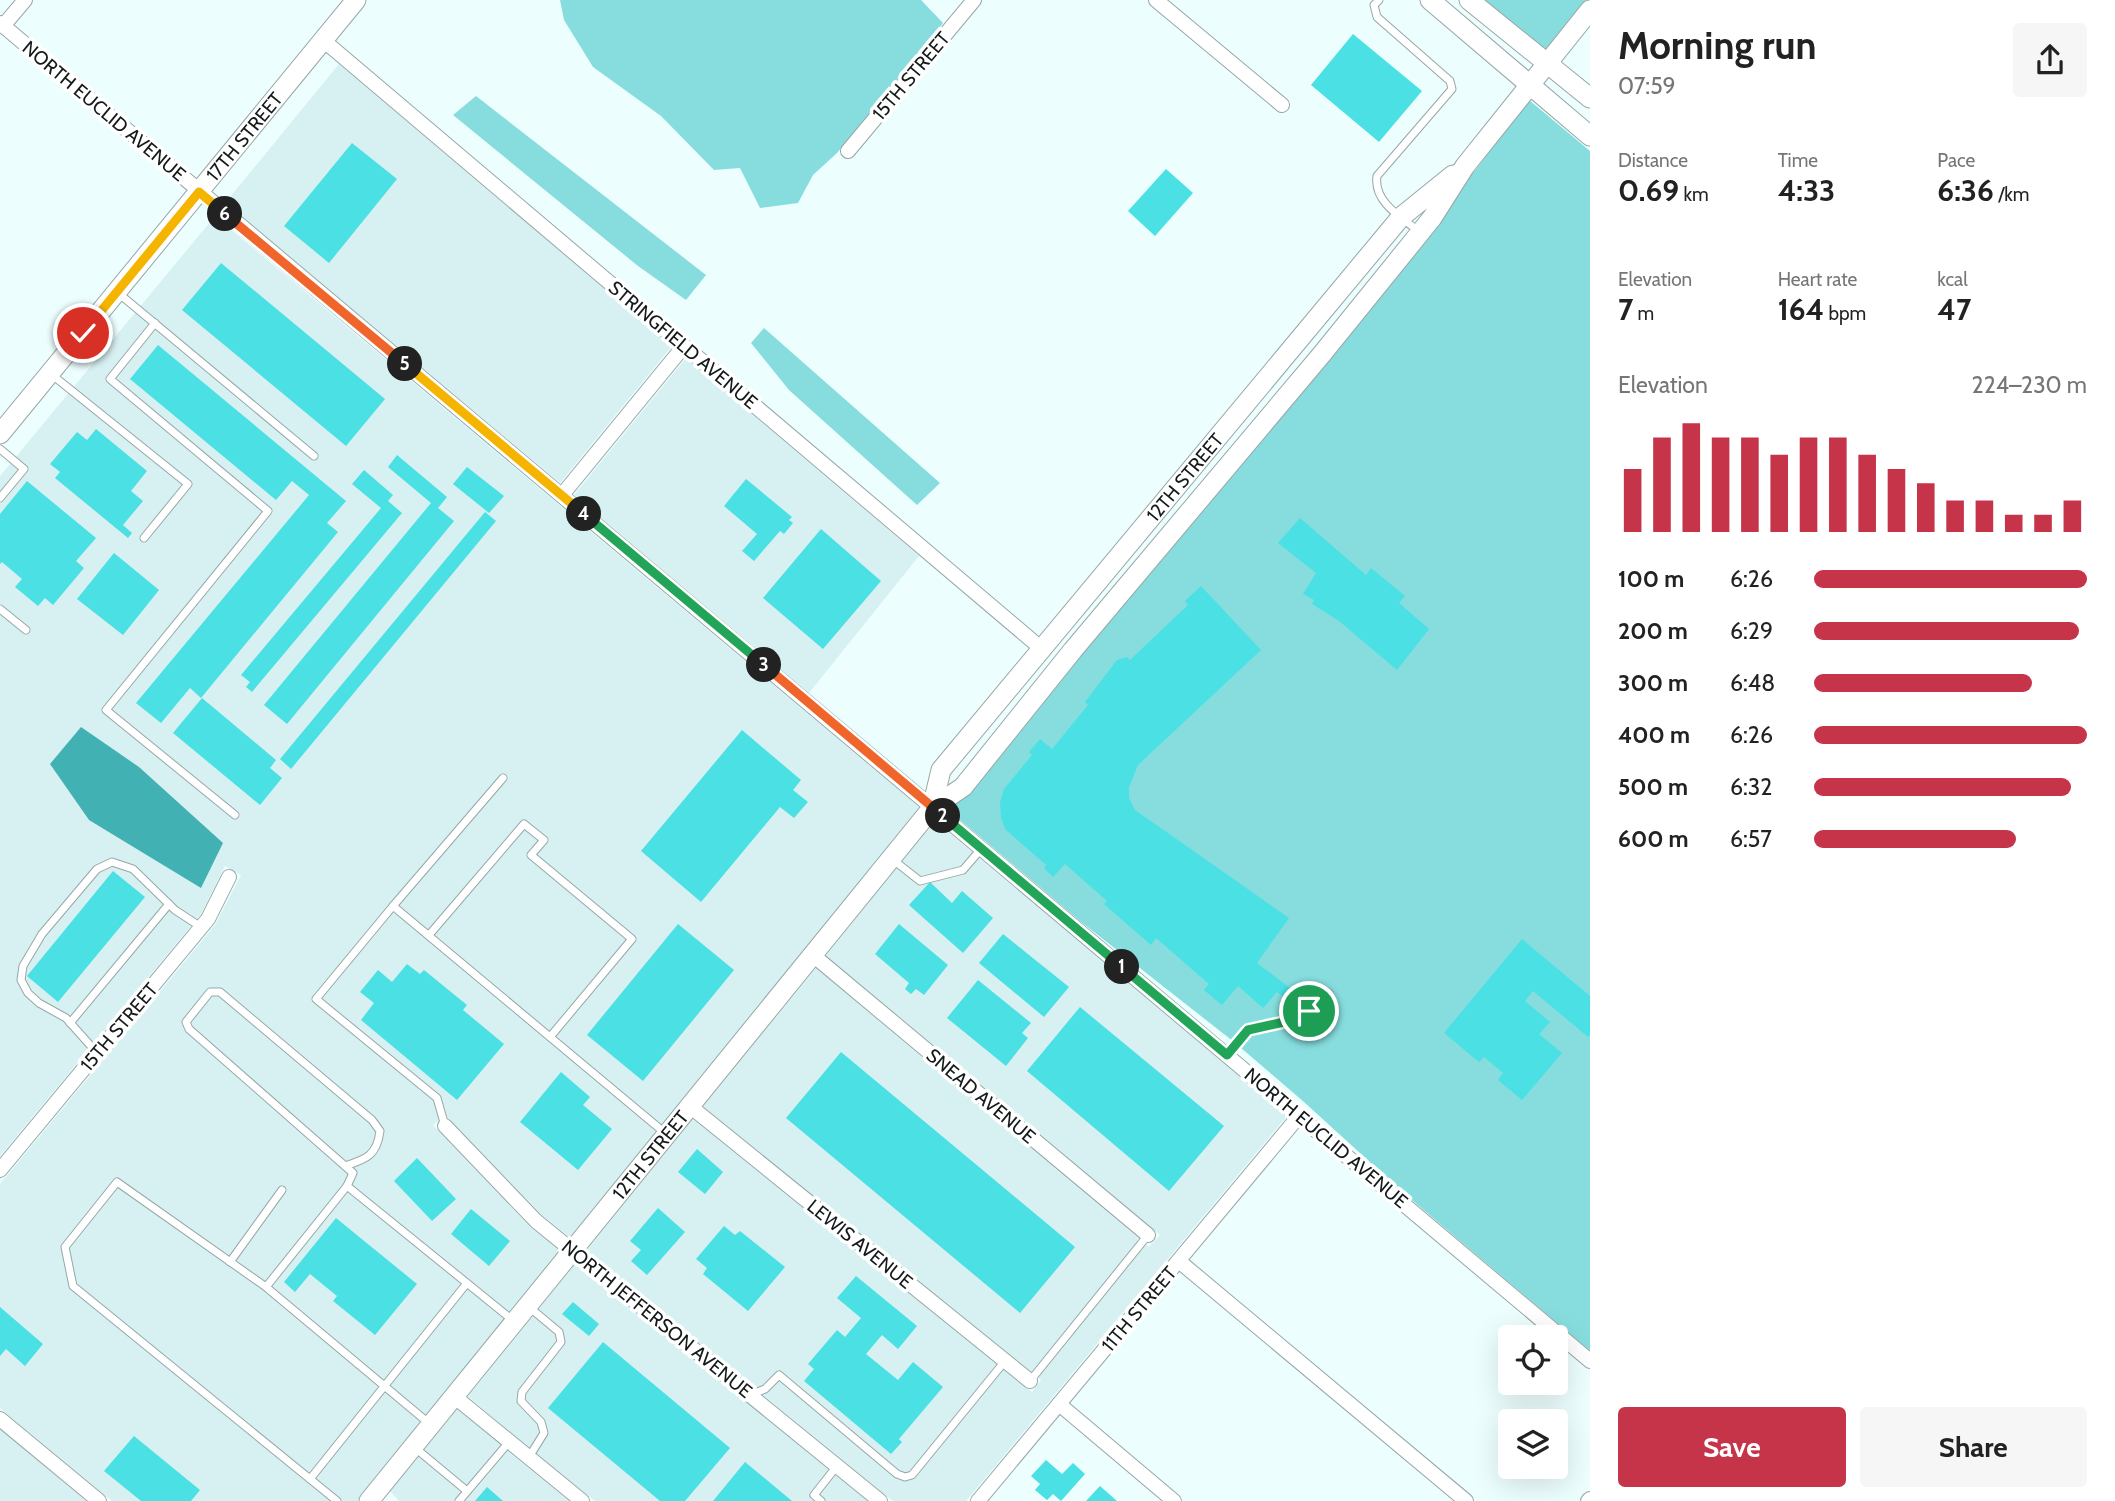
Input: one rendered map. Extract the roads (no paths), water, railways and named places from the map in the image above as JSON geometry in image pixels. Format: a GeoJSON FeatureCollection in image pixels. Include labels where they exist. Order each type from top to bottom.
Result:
{"type":"FeatureCollection","features":[{"type":"Feature","properties":{"kind":"street"},"geometry":{"type":"LineString","coordinates":[[1,24],[25,0]]}},
{"type":"Feature","properties":{"kind":"street","name":"17TH STREET"},"geometry":{"type":"LineString","coordinates":[[0,434],[356,0]]}},
{"type":"Feature","properties":{"kind":"street","name":"15TH STREET"},"geometry":{"type":"LineString","coordinates":[[848,152],[974,0]]}},
{"type":"Feature","properties":{"kind":"street"},"geometry":{"type":"LineString","coordinates":[[1156,0],[1282,105]]}},
{"type":"Feature","properties":{"kind":"street"},"geometry":{"type":"LineString","coordinates":[[1430,0],[1590,135]]}},
{"type":"Feature","properties":{"kind":"street"},"geometry":{"type":"LineString","coordinates":[[1469,0],[1590,98]]}},
{"type":"Feature","properties":{"kind":"street","name":"12TH STREET"},"geometry":{"type":"LineString","coordinates":[[377,1495],[413,1447],[932,808],[963,788],[1073,650],[1322,354],[1421,232],[1465,166],[1590,10]]}},
{"type":"Feature","properties":{"kind":"street","name":"NORTH EUCLID AVENUE"},"geometry":{"type":"LineString","coordinates":[[1,24],[1590,1361]]}},
{"type":"Feature","properties":{"kind":"street","name":"STRINGFIELD AVENUE"},"geometry":{"type":"LineString","coordinates":[[323,40],[1042,649]]}},
{"type":"Feature","properties":{"kind":"street","name":"12TH STREET"},"geometry":{"type":"LineString","coordinates":[[932,808],[941,770],[1401,217],[1465,166]]}},
{"type":"Feature","properties":{"kind":"street"},"geometry":{"type":"LineString","coordinates":[[562,495],[684,346]]}},
{"type":"Feature","properties":{"kind":"street","name":"15TH STREET"},"geometry":{"type":"LineString","coordinates":[[0,1170],[201,928],[229,877]]}},
{"type":"Feature","properties":{"kind":"street","name":"SNEAD AVENUE"},"geometry":{"type":"LineString","coordinates":[[814,956],[1148,1235]]}},
{"type":"Feature","properties":{"kind":"street","name":"LEWIS AVENUE"},"geometry":{"type":"LineString","coordinates":[[691,1107],[1030,1381]]}},
{"type":"Feature","properties":{"kind":"street","name":"11TH STREET"},"geometry":{"type":"LineString","coordinates":[[978,1501],[1300,1116]]}},
{"type":"Feature","properties":{"kind":"street","name":"NORTH JEFFERSON AVENUE"},"geometry":{"type":"LineString","coordinates":[[445,1126],[536,1221],[837,1466],[873,1499]]}},
{"type":"Feature","properties":{"kind":"street"},"geometry":{"type":"LineString","coordinates":[[1180,1262],[1466,1501]]}},
{"type":"Feature","properties":{"kind":"street"},"geometry":{"type":"LineString","coordinates":[[455,1397],[582,1501]]}},
{"type":"Feature","properties":{"kind":"street"},"geometry":{"type":"LineString","coordinates":[[1059,1404],[1174,1501]]}},
{"type":"Feature","properties":{"kind":"street"},"geometry":{"type":"LineString","coordinates":[[0,1419],[99,1501]]}},
{"type":"Feature","properties":{"kind":"lane"},"geometry":{"type":"LineString","coordinates":[[1378,0],[1374,5],[1377,17],[1450,80],[1452,89],[1377,176],[1376,184],[1381,198],[1421,232]]}},
{"type":"Feature","properties":{"kind":"lane"},"geometry":{"type":"LineString","coordinates":[[117,292],[314,456]]}},
{"type":"Feature","properties":{"kind":"lane"},"geometry":{"type":"LineString","coordinates":[[155,323],[110,379],[268,512],[106,710],[234,816]]}},
{"type":"Feature","properties":{"kind":"lane"},"geometry":{"type":"LineString","coordinates":[[50,374],[188,484],[144,538]]}},
{"type":"Feature","properties":{"kind":"lane"},"geometry":{"type":"LineString","coordinates":[[0,449],[24,469],[0,498]]}},
{"type":"Feature","properties":{"kind":"lane"},"geometry":{"type":"LineString","coordinates":[[0,609],[26,630]]}},
{"type":"Feature","properties":{"kind":"lane"},"geometry":{"type":"LineString","coordinates":[[445,1126],[437,1098],[316,999],[503,778]]}},
{"type":"Feature","properties":{"kind":"lane"},"geometry":{"type":"LineString","coordinates":[[429,935],[524,824],[544,840],[531,855],[632,939],[550,1037]]}},
{"type":"Feature","properties":{"kind":"lane"},"geometry":{"type":"LineString","coordinates":[[892,859],[920,881],[963,870],[981,849]]}},
{"type":"Feature","properties":{"kind":"lane"},"geometry":{"type":"LineString","coordinates":[[97,1053],[70,1023],[28,993],[21,980],[23,966],[42,934],[97,869],[112,862],[132,869],[169,904],[201,928]]}},
{"type":"Feature","properties":{"kind":"lane"},"geometry":{"type":"LineString","coordinates":[[70,1023],[169,904]]}},
{"type":"Feature","properties":{"kind":"lane"},"geometry":{"type":"LineString","coordinates":[[393,906],[668,1136]]}},
{"type":"Feature","properties":{"kind":"lane"},"geometry":{"type":"LineString","coordinates":[[266,1287],[347,1186],[353,1173],[345,1166],[189,1029],[186,1022],[210,992],[220,992],[380,1131],[379,1144],[373,1152],[361,1161],[345,1166]]}},
{"type":"Feature","properties":{"kind":"lane"},"geometry":{"type":"LineString","coordinates":[[1227,1055],[1248,1030],[1293,1020],[1309,1011],[1329,993]]}},
{"type":"Feature","properties":{"kind":"lane"},"geometry":{"type":"LineString","coordinates":[[337,1501],[73,1286],[65,1247],[117,1182],[266,1287],[432,1425]]}},
{"type":"Feature","properties":{"kind":"lane"},"geometry":{"type":"LineString","coordinates":[[347,1186],[516,1323]]}},
{"type":"Feature","properties":{"kind":"lane"},"geometry":{"type":"LineString","coordinates":[[230,1262],[282,1190]]}},
{"type":"Feature","properties":{"kind":"lane"},"geometry":{"type":"LineString","coordinates":[[1030,1381],[1148,1235]]}},
{"type":"Feature","properties":{"kind":"lane"},"geometry":{"type":"LineString","coordinates":[[310,1479],[467,1283]]}},
{"type":"Feature","properties":{"kind":"lane"},"geometry":{"type":"LineString","coordinates":[[528,1307],[559,1332],[561,1342],[522,1392],[522,1401],[541,1422],[544,1433],[529,1458]]}},
{"type":"Feature","properties":{"kind":"lane"},"geometry":{"type":"LineString","coordinates":[[750,1395],[765,1389],[779,1375],[897,1474],[905,1477],[912,1475],[1005,1361]]}},
{"type":"Feature","properties":{"kind":"lane"},"geometry":{"type":"LineString","coordinates":[[459,1501],[509,1442]]}},
{"type":"Feature","properties":{"kind":"lane"},"geometry":{"type":"LineString","coordinates":[[413,1447],[467,1491]]}},
{"type":"Feature","properties":{"kind":"lane"},"geometry":{"type":"LineString","coordinates":[[821,1501],[814,1495],[837,1466]]}}]}
